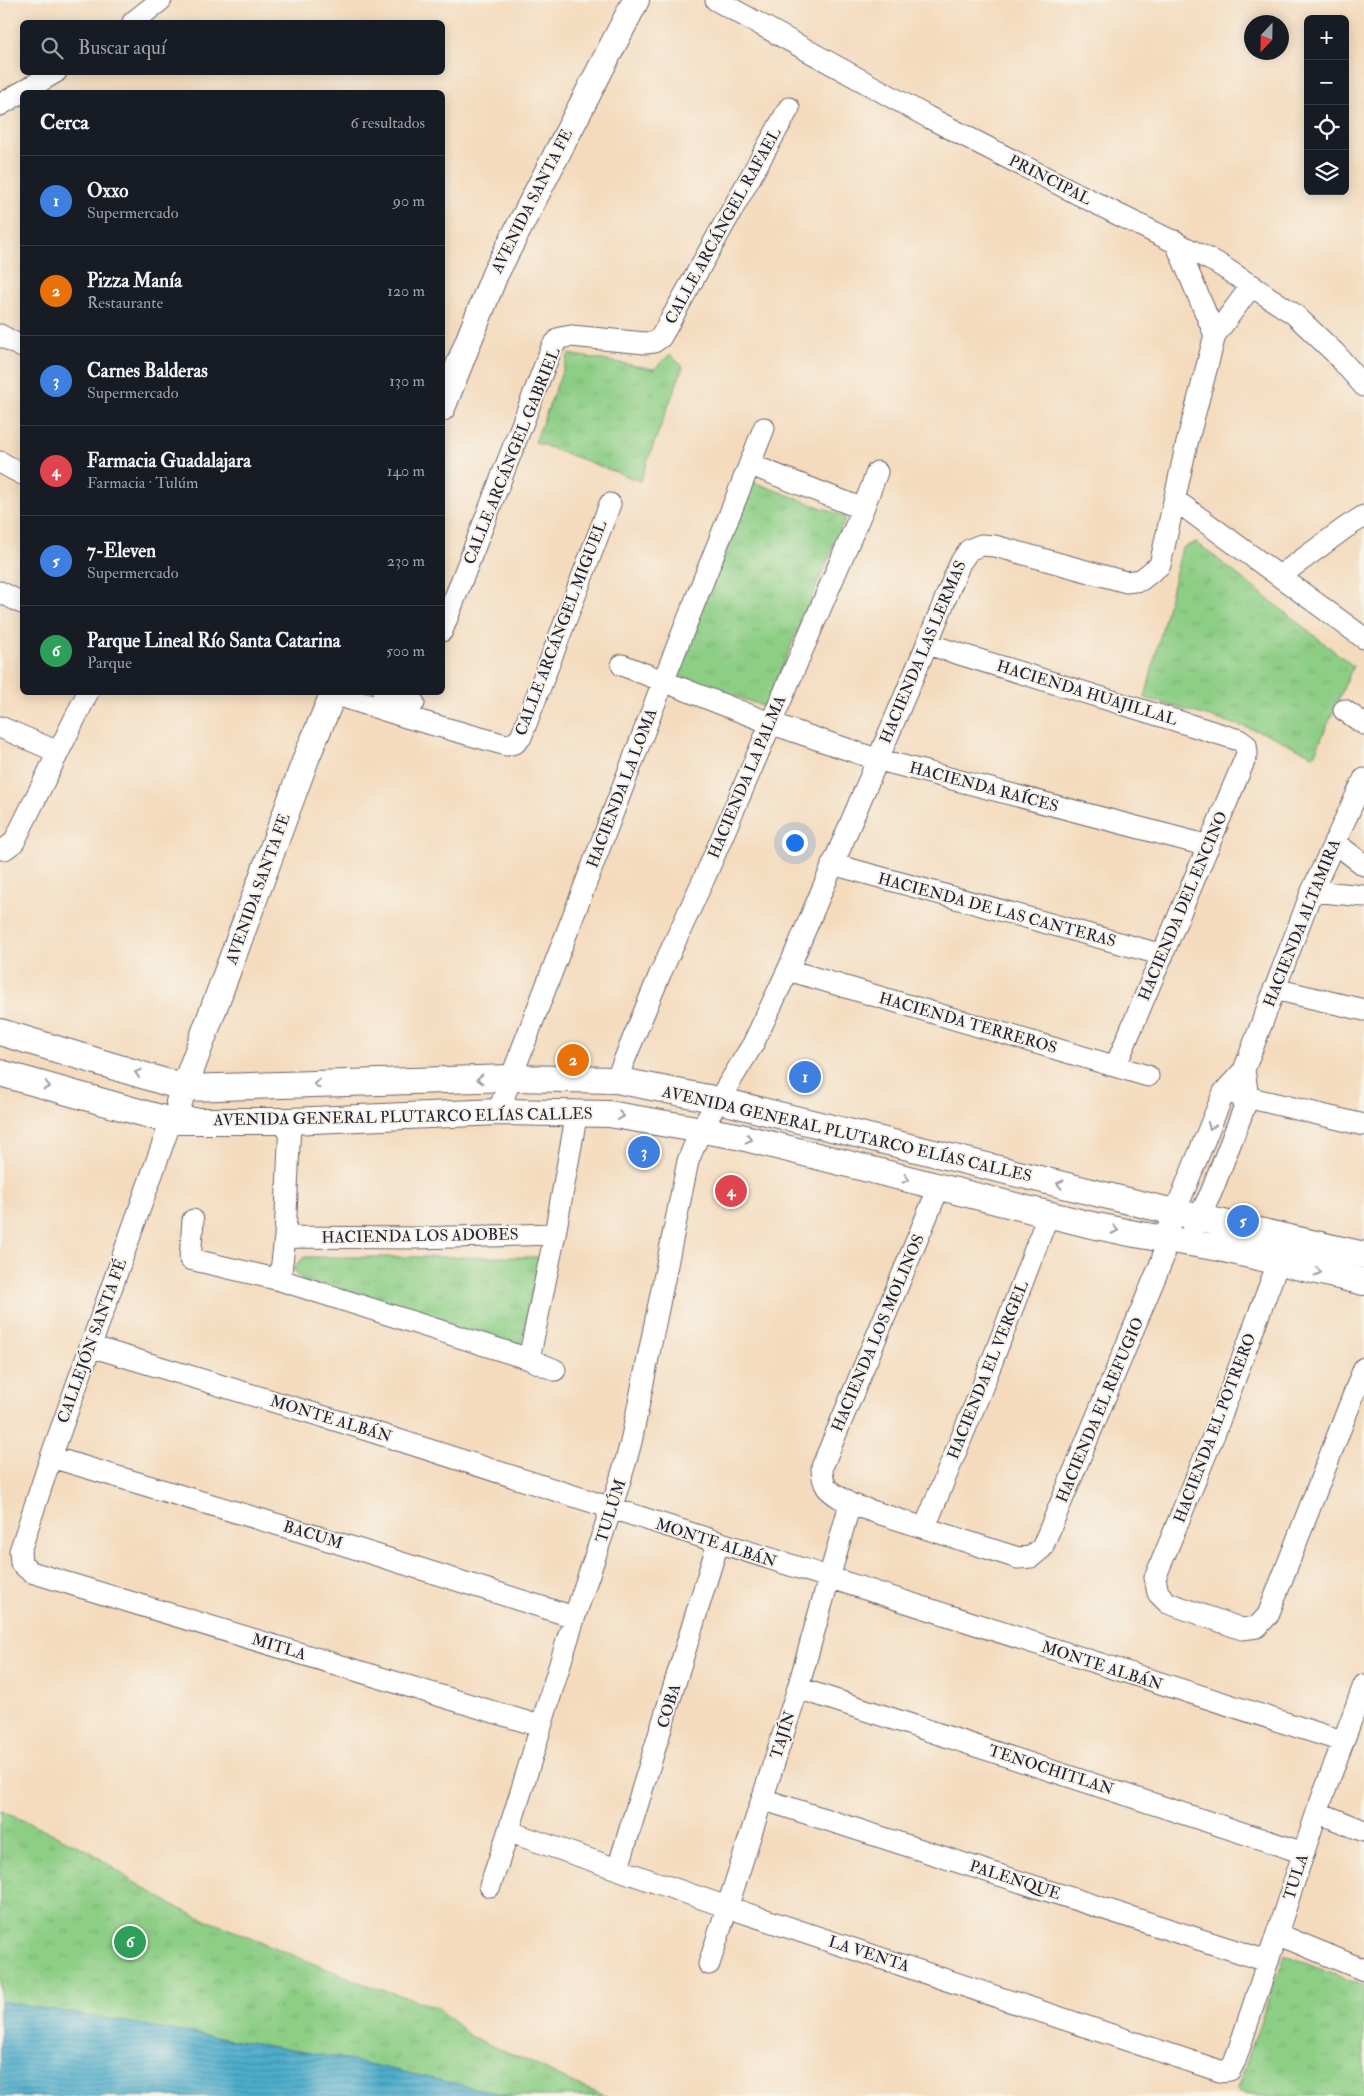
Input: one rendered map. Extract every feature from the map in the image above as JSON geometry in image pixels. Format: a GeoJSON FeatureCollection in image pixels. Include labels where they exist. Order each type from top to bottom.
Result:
{"type":"FeatureCollection","features":[{"type":"Feature","properties":{"kind":"street"},"geometry":{"type":"LineString","coordinates":[[136,20],[161,0]]}},
{"type":"Feature","properties":{"kind":"street","name":"AVENIDA SANTA FE"},"geometry":{"type":"LineString","coordinates":[[445,400],[495,274],[636,0]]}},
{"type":"Feature","properties":{"kind":"street","name":"PRINCIPAL"},"geometry":{"type":"LineString","coordinates":[[716,0],[928,117],[1217,263],[1294,314],[1335,353],[1364,386]]}},
{"type":"Feature","properties":{"kind":"street"},"geometry":{"type":"LineString","coordinates":[[24,90],[51,75]]}},
{"type":"Feature","properties":{"kind":"street"},"geometry":{"type":"LineString","coordinates":[[0,104],[20,93]]}},
{"type":"Feature","properties":{"kind":"street","name":"CALLE ARCÁNGEL RAFAEL"},"geometry":{"type":"LineString","coordinates":[[560,338],[572,336],[645,343],[654,342],[661,337],[789,108]]}},
{"type":"Feature","properties":{"kind":"street"},"geometry":{"type":"LineString","coordinates":[[1175,242],[1214,334]]}},
{"type":"Feature","properties":{"kind":"street","name":"HACIENDA LAS LERMAS"},"geometry":{"type":"LineString","coordinates":[[718,1100],[752,1044],[788,970],[960,563],[969,550],[980,545],[995,546],[1126,582],[1141,580],[1160,566],[1176,500],[1186,447],[1214,334],[1252,285]]}},
{"type":"Feature","properties":{"kind":"street"},"geometry":{"type":"LineString","coordinates":[[0,335],[20,346]]}},
{"type":"Feature","properties":{"kind":"street","name":"CALLE ARCÁNGEL GABRIEL"},"geometry":{"type":"LineString","coordinates":[[445,623],[552,347],[560,338]]}},
{"type":"Feature","properties":{"kind":"street","name":"HACIENDA LA LOMA"},"geometry":{"type":"LineString","coordinates":[[498,1112],[663,682],[764,428]]}},
{"type":"Feature","properties":{"kind":"street"},"geometry":{"type":"LineString","coordinates":[[0,462],[20,473]]}},
{"type":"Feature","properties":{"kind":"street"},"geometry":{"type":"LineString","coordinates":[[750,465],[863,509]]}},
{"type":"Feature","properties":{"kind":"street","name":"HACIENDA LA PALMA"},"geometry":{"type":"LineString","coordinates":[[616,1080],[660,974],[863,509],[877,472]]}},
{"type":"Feature","properties":{"kind":"street"},"geometry":{"type":"LineString","coordinates":[[1176,500],[1364,638]]}},
{"type":"Feature","properties":{"kind":"street","name":"CALLE ARCÁNGEL MIGUEL"},"geometry":{"type":"LineString","coordinates":[[391,695],[506,745],[515,743],[521,737],[610,504]]}},
{"type":"Feature","properties":{"kind":"street"},"geometry":{"type":"LineString","coordinates":[[1280,576],[1364,516]]}},
{"type":"Feature","properties":{"kind":"street"},"geometry":{"type":"LineString","coordinates":[[0,592],[20,602]]}},
{"type":"Feature","properties":{"kind":"street","name":"HACIENDA HUAJILLAL"},"geometry":{"type":"LineString","coordinates":[[927,644],[1239,740],[1246,745]]}},
{"type":"Feature","properties":{"kind":"street","name":"HACIENDA RAÍCES"},"geometry":{"type":"LineString","coordinates":[[622,665],[770,723],[876,759],[1209,846]]}},
{"type":"Feature","properties":{"kind":"street"},"geometry":{"type":"LineString","coordinates":[[7,846],[86,695]]}},
{"type":"Feature","properties":{"kind":"street","name":"AVENIDA SANTA FE"},"geometry":{"type":"LineString","coordinates":[[170,1121],[185,1088],[307,756],[333,695]]}},
{"type":"Feature","properties":{"kind":"street","name":"CALLE ARCÁNGEL MIGUEL"},"geometry":{"type":"LineString","coordinates":[[347,695],[414,705]]}},
{"type":"Feature","properties":{"kind":"street"},"geometry":{"type":"LineString","coordinates":[[1344,710],[1364,724]]}},
{"type":"Feature","properties":{"kind":"street"},"geometry":{"type":"LineString","coordinates":[[0,727],[58,752]]}},
{"type":"Feature","properties":{"kind":"street","name":"HACIENDA DEL ENCINO"},"geometry":{"type":"LineString","coordinates":[[1116,1065],[1247,754],[1246,745]]}},
{"type":"Feature","properties":{"kind":"street","name":"HACIENDA ALTAMIRA"},"geometry":{"type":"LineString","coordinates":[[1187,1215],[1224,1092],[1244,1070],[1312,891],[1364,779]]}},
{"type":"Feature","properties":{"kind":"street"},"geometry":{"type":"LineString","coordinates":[[1334,842],[1364,865]]}},
{"type":"Feature","properties":{"kind":"street","name":"HACIENDA DE LAS CANTERAS"},"geometry":{"type":"LineString","coordinates":[[832,864],[1162,955]]}},
{"type":"Feature","properties":{"kind":"street"},"geometry":{"type":"LineString","coordinates":[[1312,891],[1364,896]]}},
{"type":"Feature","properties":{"kind":"street","name":"HACIENDA TERREROS"},"geometry":{"type":"LineString","coordinates":[[788,970],[1116,1065],[1148,1076]]}},
{"type":"Feature","properties":{"kind":"street"},"geometry":{"type":"LineString","coordinates":[[1274,989],[1364,1010]]}},
{"type":"Feature","properties":{"kind":"street"},"geometry":{"type":"LineString","coordinates":[[0,1066],[4,1034]]}},
{"type":"Feature","properties":{"kind":"street","name":"AVENIDA GENERAL PLUTARCO ELÍAS CALLES"},"geometry":{"type":"LineString","coordinates":[[4,1034],[185,1088],[511,1078],[616,1080],[718,1100],[1187,1215],[1364,1255]]}},
{"type":"Feature","properties":{"kind":"street","name":"HACIENDA ALTAMIRA"},"geometry":{"type":"LineString","coordinates":[[1187,1215],[1211,1193],[1248,1098],[1244,1070]]}},
{"type":"Feature","properties":{"kind":"street","name":"AVENIDA GENERAL PLUTARCO ELÍAS CALLES"},"geometry":{"type":"LineString","coordinates":[[0,1073],[170,1121],[290,1121],[498,1112],[608,1114],[737,1136],[1049,1214],[1171,1247],[1220,1248],[1278,1264],[1364,1282]]}},
{"type":"Feature","properties":{"kind":"street"},"geometry":{"type":"LineString","coordinates":[[1224,1092],[1364,1125]]}},
{"type":"Feature","properties":{"kind":"street","name":"TULÚM"},"geometry":{"type":"LineString","coordinates":[[490,1886],[510,1832],[574,1617],[612,1509],[631,1442],[688,1161],[701,1129],[718,1100]]}},
{"type":"Feature","properties":{"kind":"street"},"geometry":{"type":"LineString","coordinates":[[529,1359],[555,1234],[577,1112]]}},
{"type":"Feature","properties":{"kind":"street","name":"CALLEJÓN SANTA FÉ"},"geometry":{"type":"LineString","coordinates":[[21,1563],[20,1551],[50,1457],[170,1121]]}},
{"type":"Feature","properties":{"kind":"street"},"geometry":{"type":"LineString","coordinates":[[280,1280],[286,1237],[290,1121]]}},
{"type":"Feature","properties":{"kind":"street","name":"HACIENDA LOS MOLINOS"},"geometry":{"type":"LineString","coordinates":[[850,1504],[828,1490],[822,1481],[822,1467],[939,1187]]}},
{"type":"Feature","properties":{"kind":"street"},"geometry":{"type":"LineString","coordinates":[[1087,1224],[1095,1192]]}},
{"type":"Feature","properties":{"kind":"street","name":"HACIENDA EL VERGEL"},"geometry":{"type":"LineString","coordinates":[[925,1527],[981,1390],[1049,1214]]}},
{"type":"Feature","properties":{"kind":"street","name":"HACIENDA EL REFUGIO"},"geometry":{"type":"LineString","coordinates":[[925,1527],[1018,1558],[1031,1557],[1042,1548],[1102,1402],[1187,1215]]}},
{"type":"Feature","properties":{"kind":"street"},"geometry":{"type":"LineString","coordinates":[[194,1220],[190,1259],[280,1280],[529,1359],[555,1370]]}},
{"type":"Feature","properties":{"kind":"street","name":"HACIENDA LOS ADOBES"},"geometry":{"type":"LineString","coordinates":[[286,1237],[417,1238],[555,1234]]}},
{"type":"Feature","properties":{"kind":"street","name":"HACIENDA EL POTRERO"},"geometry":{"type":"LineString","coordinates":[[1278,1264],[1215,1432],[1155,1578],[1158,1593],[1168,1603],[1242,1629],[1257,1627],[1268,1616],[1364,1368]]}},
{"type":"Feature","properties":{"kind":"street","name":"MONTE ALBÁN"},"geometry":{"type":"LineString","coordinates":[[90,1346],[348,1424],[829,1579],[1342,1741]]}},
{"type":"Feature","properties":{"kind":"street","name":"BACUM"},"geometry":{"type":"LineString","coordinates":[[50,1457],[306,1533],[574,1617]]}},
{"type":"Feature","properties":{"kind":"street"},"geometry":{"type":"LineString","coordinates":[[850,1504],[925,1527]]}},
{"type":"Feature","properties":{"kind":"street","name":"TAJÍN"},"geometry":{"type":"LineString","coordinates":[[709,1964],[798,1688],[850,1504]]}},
{"type":"Feature","properties":{"kind":"street","name":"COBA"},"geometry":{"type":"LineString","coordinates":[[618,1868],[718,1543]]}},
{"type":"Feature","properties":{"kind":"street","name":"MITLA"},"geometry":{"type":"LineString","coordinates":[[21,1563],[31,1572],[540,1726]]}},
{"type":"Feature","properties":{"kind":"street","name":"TENOCHITLAN"},"geometry":{"type":"LineString","coordinates":[[798,1688],[1304,1853]]}},
{"type":"Feature","properties":{"kind":"street","name":"TULA"},"geometry":{"type":"LineString","coordinates":[[1230,2070],[1236,2061],[1317,1812],[1342,1741],[1363,1692]]}},
{"type":"Feature","properties":{"kind":"street","name":"PALENQUE"},"geometry":{"type":"LineString","coordinates":[[762,1799],[1267,1962]]}},
{"type":"Feature","properties":{"kind":"street"},"geometry":{"type":"LineString","coordinates":[[1317,1812],[1364,1831]]}},
{"type":"Feature","properties":{"kind":"street","name":"LA VENTA"},"geometry":{"type":"LineString","coordinates":[[510,1832],[727,1907],[1220,2071],[1230,2070]]}},
{"type":"Feature","properties":{"kind":"street"},"geometry":{"type":"LineString","coordinates":[[1277,1934],[1364,1970]]}},
{"type":"Feature","properties":{"kind":"green space"},"geometry":{"type":"Polygon","coordinates":[[[569,354],[654,369],[670,354],[683,367],[640,481],[535,442],[569,354]]]}},
{"type":"Feature","properties":{"kind":"green space"},"geometry":{"type":"Polygon","coordinates":[[[751,481],[846,517],[765,707],[678,675],[751,481]]]}},
{"type":"Feature","properties":{"kind":"green space"},"geometry":{"type":"Polygon","coordinates":[[[1196,542],[1353,666],[1314,756],[1265,733],[1145,698],[1182,548],[1196,542]]]}},
{"type":"Feature","properties":{"kind":"green space"},"geometry":{"type":"Polygon","coordinates":[[[304,1257],[540,1257],[520,1349],[304,1282],[293,1269],[304,1257]]]}},
{"type":"Feature","properties":{"kind":"green space"},"geometry":{"type":"Polygon","coordinates":[[[0,1811],[91,1852],[132,1881],[180,1909],[364,1984],[437,2007],[471,2037],[528,2061],[579,2086],[607,2096],[0,2096],[0,1811]]]}},
{"type":"Feature","properties":{"kind":"green space"},"geometry":{"type":"Polygon","coordinates":[[[1284,1955],[1364,1986],[1364,2096],[1255,2096],[1236,2092],[1284,1955]]]}},
{"type":"Feature","properties":{"kind":"water"},"geometry":{"type":"Polygon","coordinates":[[[0,2001],[346,2059],[511,2096],[0,2096],[0,2001]]]}},
{"type":"Feature","properties":{"kind":"place","name":"Pizza Manía"},"geometry":{"type":"Point","coordinates":[573,1060]}},
{"type":"Feature","properties":{"kind":"place","name":"Oxxo"},"geometry":{"type":"Point","coordinates":[805,1077]}},
{"type":"Feature","properties":{"kind":"place","name":"Carnes Balderas"},"geometry":{"type":"Point","coordinates":[644,1152]}},
{"type":"Feature","properties":{"kind":"place","name":"Farmacia Guadalajara"},"geometry":{"type":"Point","coordinates":[731,1191]}},
{"type":"Feature","properties":{"kind":"place","name":"7-Eleven"},"geometry":{"type":"Point","coordinates":[1243,1221]}},
{"type":"Feature","properties":{"kind":"place","name":"Parque Lineal Río Santa Catarina"},"geometry":{"type":"Point","coordinates":[130,1942]}}]}
